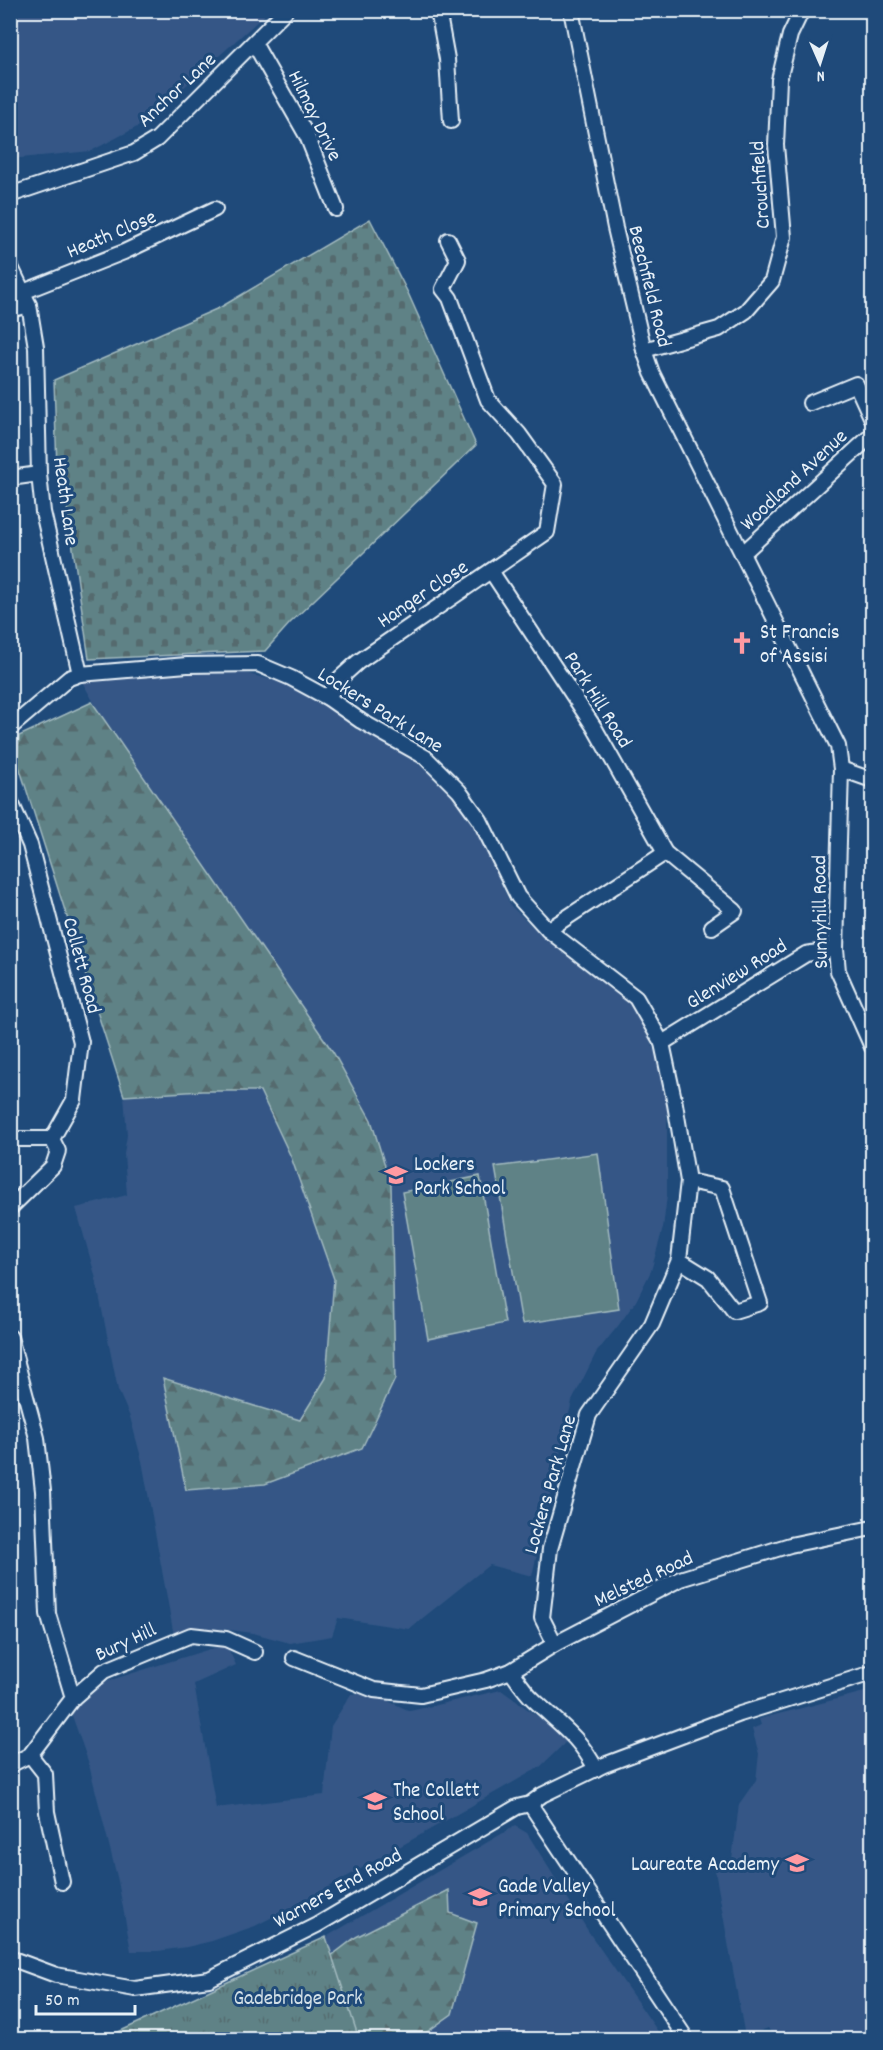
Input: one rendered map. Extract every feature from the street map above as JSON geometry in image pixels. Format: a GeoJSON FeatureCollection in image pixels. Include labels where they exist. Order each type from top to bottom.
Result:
{"type":"FeatureCollection","features":[{"type":"Feature","properties":{"kind":"street","name":"Anchor Lane"},"geometry":{"type":"LineString","coordinates":[[10,195],[134,153],[157,139],[286,10]]}},
{"type":"Feature","properties":{"kind":"street"},"geometry":{"type":"LineString","coordinates":[[438,10],[447,59],[451,121]]}},
{"type":"Feature","properties":{"kind":"street","name":"Beechfield Road"},"geometry":{"type":"LineString","coordinates":[[572,10],[615,228],[644,350],[652,373],[742,554]]}},
{"type":"Feature","properties":{"kind":"street","name":"Crouchfield"},"geometry":{"type":"LineString","coordinates":[[644,350],[719,330],[746,311],[772,281],[784,237],[776,145],[779,80],[790,35],[802,10]]}},
{"type":"Feature","properties":{"kind":"street","name":"Hilmay Drive"},"geometry":{"type":"LineString","coordinates":[[255,43],[307,136],[336,208]]}},
{"type":"Feature","properties":{"kind":"street","name":"Heath Close"},"geometry":{"type":"LineString","coordinates":[[10,310],[26,299],[215,209]]}},
{"type":"Feature","properties":{"kind":"street","name":"Hanger Close"},"geometry":{"type":"LineString","coordinates":[[328,698],[338,680],[358,662],[547,532],[555,484],[519,434],[489,400],[450,298],[443,289],[458,261],[448,240]]}},
{"type":"Feature","properties":{"kind":"street","name":"Heath Lane"},"geometry":{"type":"LineString","coordinates":[[10,265],[26,299],[36,347],[39,474],[43,512],[80,674]]}},
{"type":"Feature","properties":{"kind":"street"},"geometry":{"type":"LineString","coordinates":[[810,403],[856,384],[873,419]]}},
{"type":"Feature","properties":{"kind":"street","name":"Woodland Avenue"},"geometry":{"type":"LineString","coordinates":[[742,554],[873,435]]}},
{"type":"Feature","properties":{"kind":"street"},"geometry":{"type":"LineString","coordinates":[[10,478],[39,474]]}},
{"type":"Feature","properties":{"kind":"street"},"geometry":{"type":"LineString","coordinates":[[742,554],[838,746],[841,769],[873,780]]}},
{"type":"Feature","properties":{"kind":"street","name":"Park Hill Road"},"geometry":{"type":"LineString","coordinates":[[491,571],[594,727],[665,853],[735,910],[712,927]]}},
{"type":"Feature","properties":{"kind":"street","name":"Lockers Park Lane"},"geometry":{"type":"LineString","coordinates":[[10,728],[69,678],[80,674],[187,665],[258,664],[291,678],[425,757],[459,791],[480,820],[518,897],[548,930],[636,998],[662,1044],[688,1180],[679,1260],[652,1324],[589,1415],[550,1549],[542,1618],[555,1644]]}},
{"type":"Feature","properties":{"kind":"street","name":"Sunnyhill Road"},"geometry":{"type":"LineString","coordinates":[[841,769],[836,949],[838,971],[873,1047]]}},
{"type":"Feature","properties":{"kind":"street","name":"Collett Road"},"geometry":{"type":"LineString","coordinates":[[10,800],[30,845],[81,1042],[74,1100],[52,1139]]}},
{"type":"Feature","properties":{"kind":"street"},"geometry":{"type":"LineString","coordinates":[[548,930],[665,853]]}},
{"type":"Feature","properties":{"kind":"street","name":"Glenview Road"},"geometry":{"type":"LineString","coordinates":[[662,1044],[807,954],[836,949]]}},
{"type":"Feature","properties":{"kind":"street"},"geometry":{"type":"LineString","coordinates":[[10,1139],[52,1139],[58,1151],[52,1166],[10,1208]]}},
{"type":"Feature","properties":{"kind":"street"},"geometry":{"type":"LineString","coordinates":[[679,1260],[708,1278],[734,1311],[760,1303],[722,1188],[688,1180]]}},
{"type":"Feature","properties":{"kind":"street"},"geometry":{"type":"LineString","coordinates":[[10,1337],[37,1438],[43,1491],[48,1614],[73,1698]]}},
{"type":"Feature","properties":{"kind":"street","name":"Melsted Road"},"geometry":{"type":"LineString","coordinates":[[511,1671],[555,1644],[680,1579],[790,1545],[873,1528]]}},
{"type":"Feature","properties":{"kind":"street","name":"Bury Hill"},"geometry":{"type":"LineString","coordinates":[[10,1765],[30,1755],[73,1698],[104,1671],[191,1635],[226,1639],[255,1652]]}},
{"type":"Feature","properties":{"kind":"street"},"geometry":{"type":"LineString","coordinates":[[294,1658],[374,1689],[421,1695],[486,1680],[511,1671],[531,1699],[568,1730],[586,1749],[596,1768]]}},
{"type":"Feature","properties":{"kind":"street","name":"Warners End Road"},"geometry":{"type":"LineString","coordinates":[[10,1958],[56,1975],[135,1989],[209,1978],[317,1925],[517,1807],[530,1804],[542,1795],[596,1768],[740,1714],[873,1673]]}},
{"type":"Feature","properties":{"kind":"street"},"geometry":{"type":"LineString","coordinates":[[30,1755],[45,1774],[47,1812],[62,1882]]}},
{"type":"Feature","properties":{"kind":"street"},"geometry":{"type":"LineString","coordinates":[[530,1804],[687,2040]]}},
{"type":"Feature","properties":{"kind":"shaded area"},"geometry":{"type":"Polygon","coordinates":[[[10,11],[269,11],[143,124],[91,151],[11,159],[10,11]]]}},
{"type":"Feature","properties":{"kind":"shaded area","name":"Lockers Park School"},"geometry":{"type":"Polygon","coordinates":[[[241,672],[306,689],[406,754],[432,775],[471,816],[511,906],[532,926],[628,1002],[641,1020],[667,1079],[667,1196],[663,1228],[651,1271],[636,1301],[596,1353],[572,1401],[532,1576],[489,1565],[409,1629],[338,1618],[332,1636],[290,1643],[253,1633],[222,1629],[206,1629],[172,1641],[174,1636],[142,1461],[130,1417],[118,1390],[95,1275],[76,1208],[127,1195],[124,1154],[127,1135],[124,1096],[126,1061],[85,723],[100,713],[81,680],[92,675],[241,672]]]}},
{"type":"Feature","properties":{"kind":"shaded area","name":"The Collett School"},"geometry":{"type":"Polygon","coordinates":[[[226,1644],[236,1665],[194,1684],[216,1808],[324,1795],[331,1726],[351,1694],[369,1692],[410,1711],[501,1690],[569,1739],[540,1767],[306,1900],[255,1926],[187,1947],[158,1951],[131,1951],[118,1881],[88,1761],[69,1707],[101,1683],[226,1644]]]}},
{"type":"Feature","properties":{"kind":"shaded area","name":"Laureate Academy"},"geometry":{"type":"Polygon","coordinates":[[[872,1690],[872,2039],[776,2039],[768,2028],[745,2037],[714,1865],[732,1860],[739,1804],[756,1780],[759,1754],[752,1729],[761,1725],[759,1719],[872,1690]]]}},
{"type":"Feature","properties":{"kind":"shaded area","name":"Gade Valley Primary School"},"geometry":{"type":"Polygon","coordinates":[[[515,1826],[527,1833],[590,1934],[659,2033],[660,2039],[359,2039],[326,1937],[515,1826]]]}},
{"type":"Feature","properties":{"kind":"green space"},"geometry":{"type":"Polygon","coordinates":[[[370,219],[408,293],[476,445],[290,623],[265,651],[89,659],[67,507],[57,468],[54,380],[221,307],[370,219]]]}},
{"type":"Feature","properties":{"kind":"green space"},"geometry":{"type":"Polygon","coordinates":[[[92,702],[333,1052],[371,1120],[391,1185],[395,1379],[362,1448],[265,1484],[186,1490],[163,1378],[300,1420],[326,1378],[334,1279],[291,1157],[260,1091],[202,1091],[124,1096],[17,760],[19,736],[92,702]]]}},
{"type":"Feature","properties":{"kind":"green space"},"geometry":{"type":"Polygon","coordinates":[[[598,1153],[619,1309],[522,1324],[495,1167],[598,1153]]]}},
{"type":"Feature","properties":{"kind":"green space"},"geometry":{"type":"Polygon","coordinates":[[[480,1176],[505,1323],[428,1339],[402,1192],[480,1176]]]}},
{"type":"Feature","properties":{"kind":"green space"},"geometry":{"type":"Polygon","coordinates":[[[449,1890],[450,1913],[477,1923],[452,2014],[417,2039],[298,2039],[322,1963],[356,1937],[449,1890]]]}},
{"type":"Feature","properties":{"kind":"green space","name":"Gadebridge Park"},"geometry":{"type":"Polygon","coordinates":[[[326,1937],[359,2039],[103,2039],[326,1937]]]}},
{"type":"Feature","properties":{"kind":"place","name":"St Francis of Assisi"},"geometry":{"type":"Point","coordinates":[742,643]}},
{"type":"Feature","properties":{"kind":"place","name":"Lockers Park School"},"geometry":{"type":"Point","coordinates":[396,1175]}},
{"type":"Feature","properties":{"kind":"place","name":"The Collett School"},"geometry":{"type":"Point","coordinates":[375,1801]}},
{"type":"Feature","properties":{"kind":"place","name":"Laureate Academy"},"geometry":{"type":"Point","coordinates":[797,1863]}},
{"type":"Feature","properties":{"kind":"place","name":"Gade Valley Primary School"},"geometry":{"type":"Point","coordinates":[480,1897]}}]}
